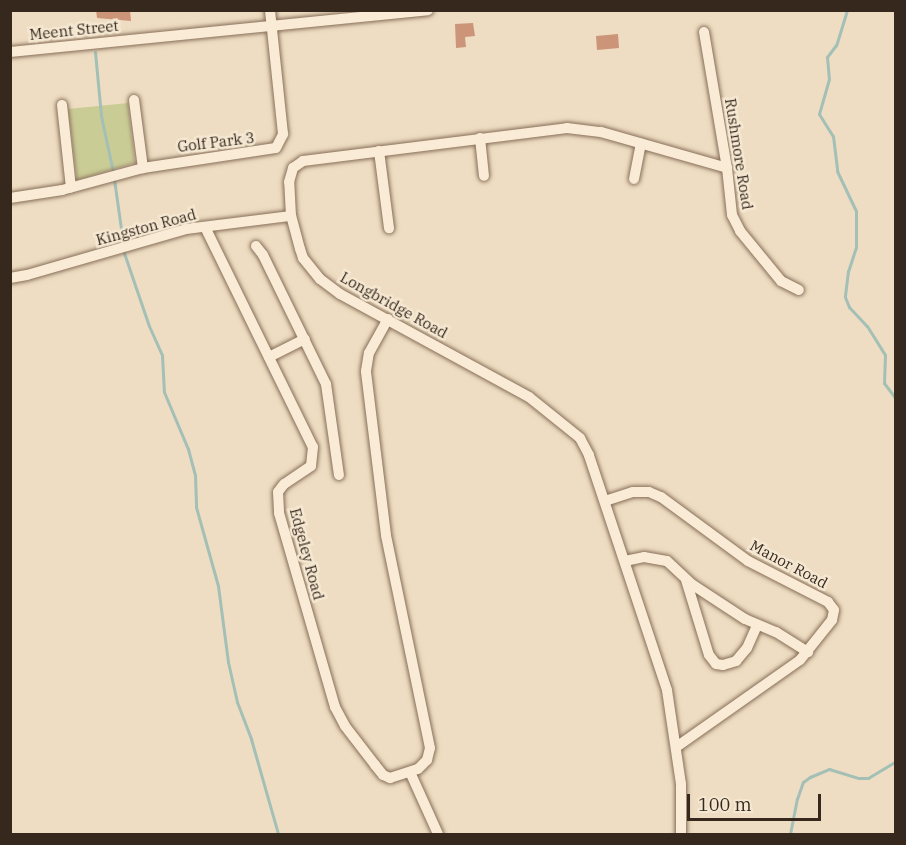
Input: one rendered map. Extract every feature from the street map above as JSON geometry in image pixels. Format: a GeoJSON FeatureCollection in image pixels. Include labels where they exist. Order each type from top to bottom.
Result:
{"type":"FeatureCollection","features":[{"type":"Feature","properties":{"kind":"street"},"geometry":{"type":"LineString","coordinates":[[270,10],[272,26]]}},
{"type":"Feature","properties":{"kind":"street","name":"Meent Street"},"geometry":{"type":"LineString","coordinates":[[10,52],[428,10]]}},
{"type":"Feature","properties":{"kind":"street","name":"Golf Park 3"},"geometry":{"type":"LineString","coordinates":[[10,198],[71,188],[143,168],[267,150],[280,143],[283,135],[272,26]]}},
{"type":"Feature","properties":{"kind":"street","name":"Rushmore Road"},"geometry":{"type":"LineString","coordinates":[[704,32],[727,168],[730,206],[735,222],[781,281],[799,290]]}},
{"type":"Feature","properties":{"kind":"street"},"geometry":{"type":"LineString","coordinates":[[134,100],[143,168]]}},
{"type":"Feature","properties":{"kind":"street"},"geometry":{"type":"LineString","coordinates":[[62,105],[71,188]]}},
{"type":"Feature","properties":{"kind":"street","name":"Longbridge Road"},"geometry":{"type":"LineString","coordinates":[[681,834],[681,784],[663,675],[589,455],[580,438],[529,397],[330,288],[314,273],[303,258],[291,216],[289,182],[290,174],[297,164],[313,159],[578,128],[727,168]]}},
{"type":"Feature","properties":{"kind":"street"},"geometry":{"type":"LineString","coordinates":[[480,138],[483,176]]}},
{"type":"Feature","properties":{"kind":"street"},"geometry":{"type":"LineString","coordinates":[[634,179],[641,144]]}},
{"type":"Feature","properties":{"kind":"street"},"geometry":{"type":"LineString","coordinates":[[380,151],[388,228]]}},
{"type":"Feature","properties":{"kind":"street","name":"Kingston Road"},"geometry":{"type":"LineString","coordinates":[[10,278],[27,276],[186,229],[291,216]]}},
{"type":"Feature","properties":{"kind":"street","name":"Edgeley Road"},"geometry":{"type":"LineString","coordinates":[[205,226],[313,447],[311,466],[284,484],[278,492],[277,501],[332,698],[345,726],[383,775],[390,778],[410,772]]}},
{"type":"Feature","properties":{"kind":"street"},"geometry":{"type":"LineString","coordinates":[[256,246],[263,255],[327,384],[339,475]]}},
{"type":"Feature","properties":{"kind":"street"},"geometry":{"type":"LineString","coordinates":[[388,319],[369,354],[366,371],[386,535],[429,748],[427,760],[418,769],[410,772],[438,834]]}},
{"type":"Feature","properties":{"kind":"street"},"geometry":{"type":"LineString","coordinates":[[268,357],[305,339]]}},
{"type":"Feature","properties":{"kind":"street","name":"Manor Road"},"geometry":{"type":"LineString","coordinates":[[605,501],[633,492],[649,492],[661,497],[748,561],[828,602],[834,610],[832,620],[808,652],[778,676],[676,747]]}},
{"type":"Feature","properties":{"kind":"street"},"geometry":{"type":"LineString","coordinates":[[625,561],[655,558],[667,561],[686,580],[757,626],[776,632],[808,652]]}},
{"type":"Feature","properties":{"kind":"street"},"geometry":{"type":"LineString","coordinates":[[686,580],[709,655],[716,664],[723,665],[736,661],[747,648],[757,626]]}},
{"type":"Feature","properties":{"kind":"green space"},"geometry":{"type":"Polygon","coordinates":[[[128,103],[135,163],[77,180],[68,109],[128,103]]]}},
{"type":"Feature","properties":{"kind":"building"},"geometry":{"type":"Polygon","coordinates":[[[96,10],[130,10],[131,21],[97,18],[96,10]]]}},
{"type":"Feature","properties":{"kind":"building"},"geometry":{"type":"Polygon","coordinates":[[[473,23],[475,36],[465,37],[466,47],[456,48],[455,24],[473,23]]]}},
{"type":"Feature","properties":{"kind":"building"},"geometry":{"type":"Polygon","coordinates":[[[618,34],[619,48],[597,50],[596,36],[618,34]]]}},
{"type":"Feature","properties":{"kind":"waterway"},"geometry":{"type":"LineString","coordinates":[[847,10],[836,45],[827,57],[829,79],[819,114],[833,136],[837,171],[856,211],[856,247],[848,271],[845,297],[849,307],[867,326],[885,355],[884,383],[896,399]]}},
{"type":"Feature","properties":{"kind":"waterway"},"geometry":{"type":"LineString","coordinates":[[95,52],[101,116],[113,172]]}},
{"type":"Feature","properties":{"kind":"waterway"},"geometry":{"type":"LineString","coordinates":[[114,179],[123,243]]}},
{"type":"Feature","properties":{"kind":"waterway"},"geometry":{"type":"LineString","coordinates":[[123,250],[149,326],[162,355],[164,392],[188,449],[195,475],[196,507],[218,586],[228,662],[237,702],[251,739],[278,834]]}},
{"type":"Feature","properties":{"kind":"waterway"},"geometry":{"type":"LineString","coordinates":[[790,834],[797,799],[803,782],[810,777],[829,769],[859,778],[868,778],[896,761]]}}]}
